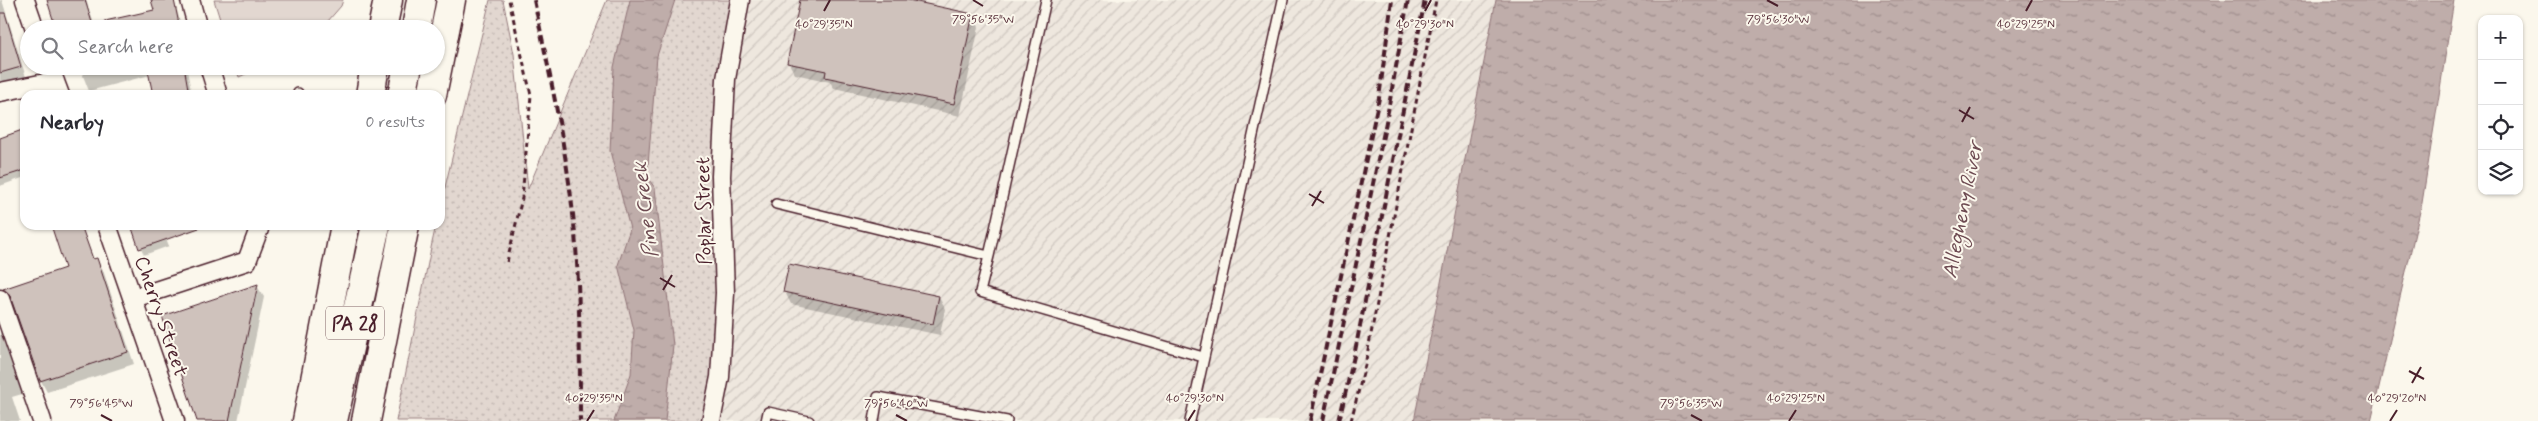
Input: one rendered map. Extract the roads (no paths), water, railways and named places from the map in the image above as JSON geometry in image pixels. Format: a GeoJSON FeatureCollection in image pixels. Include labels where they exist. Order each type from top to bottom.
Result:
{"type":"FeatureCollection","features":[{"type":"Feature","properties":{"kind":"highway"},"geometry":{"type":"LineString","coordinates":[[384,20],[388,0]]}},
{"type":"Feature","properties":{"kind":"highway"},"geometry":{"type":"LineString","coordinates":[[418,20],[421,0]]}},
{"type":"Feature","properties":{"kind":"highway"},"geometry":{"type":"LineString","coordinates":[[445,30],[451,0]]}},
{"type":"Feature","properties":{"kind":"highway"},"geometry":{"type":"LineString","coordinates":[[371,90],[373,75]]}},
{"type":"Feature","properties":{"kind":"highway"},"geometry":{"type":"LineString","coordinates":[[403,90],[406,75]]}},
{"type":"Feature","properties":{"kind":"highway"},"geometry":{"type":"LineString","coordinates":[[433,90],[436,75]]}},
{"type":"Feature","properties":{"kind":"highway"},"geometry":{"type":"LineString","coordinates":[[307,421],[344,230]]}},
{"type":"Feature","properties":{"kind":"highway","name":"PA 28"},"geometry":{"type":"LineString","coordinates":[[333,421],[375,230]]}},
{"type":"Feature","properties":{"kind":"highway","name":"PA 28"},"geometry":{"type":"LineString","coordinates":[[366,421],[404,230]]}},
{"type":"Feature","properties":{"kind":"street"},"geometry":{"type":"LineString","coordinates":[[25,0],[32,20]]}},
{"type":"Feature","properties":{"kind":"street"},"geometry":{"type":"LineString","coordinates":[[190,0],[196,20]]}},
{"type":"Feature","properties":{"kind":"street","name":"Poplar Street"},"geometry":{"type":"LineString","coordinates":[[711,421],[720,376],[725,294],[722,176],[726,79],[740,0]]}},
{"type":"Feature","properties":{"kind":"street"},"geometry":{"type":"LineString","coordinates":[[212,75],[216,90]]}},
{"type":"Feature","properties":{"kind":"street"},"geometry":{"type":"LineString","coordinates":[[0,92],[54,81]]}},
{"type":"Feature","properties":{"kind":"street","name":"Cherry Street"},"geometry":{"type":"LineString","coordinates":[[109,230],[134,298],[175,421]]}},
{"type":"Feature","properties":{"kind":"street"},"geometry":{"type":"LineString","coordinates":[[134,298],[247,261],[259,230]]}},
{"type":"Feature","properties":{"kind":"street"},"geometry":{"type":"LineString","coordinates":[[0,299],[42,421]]}},
{"type":"Feature","properties":{"kind":"lane"},"geometry":{"type":"LineString","coordinates":[[1046,0],[980,292],[1203,356]]}},
{"type":"Feature","properties":{"kind":"lane"},"geometry":{"type":"LineString","coordinates":[[1190,421],[1283,0]]}},
{"type":"Feature","properties":{"kind":"lane"},"geometry":{"type":"LineString","coordinates":[[776,204],[989,256]]}},
{"type":"Feature","properties":{"kind":"lane"},"geometry":{"type":"LineString","coordinates":[[874,421],[878,397],[1007,421]]}},
{"type":"Feature","properties":{"kind":"lane"},"geometry":{"type":"LineString","coordinates":[[766,421],[768,412],[809,421]]}},
{"type":"Feature","properties":{"kind":"water","name":"Pine Creek"},"geometry":{"type":"Polygon","coordinates":[[[630,0],[675,0],[657,56],[647,177],[655,188],[673,345],[665,421],[614,421],[631,374],[634,330],[618,265],[630,229],[610,151],[614,67],[630,0]]]}},
{"type":"Feature","properties":{"kind":"water","name":"Allegheny River"},"geometry":{"type":"Polygon","coordinates":[[[1496,0],[2454,0],[2422,203],[2371,421],[1414,421],[1496,0]]]}},
{"type":"Feature","properties":{"kind":"railway"},"geometry":{"type":"LineString","coordinates":[[534,0],[559,122],[573,216],[578,290],[580,421]]}},
{"type":"Feature","properties":{"kind":"railway"},"geometry":{"type":"LineString","coordinates":[[1310,421],[1379,98],[1392,0]]}},
{"type":"Feature","properties":{"kind":"railway"},"geometry":{"type":"LineString","coordinates":[[1323,421],[1386,122],[1408,0]]}},
{"type":"Feature","properties":{"kind":"railway"},"geometry":{"type":"LineString","coordinates":[[1339,421],[1354,356],[1425,0]]}}]}
